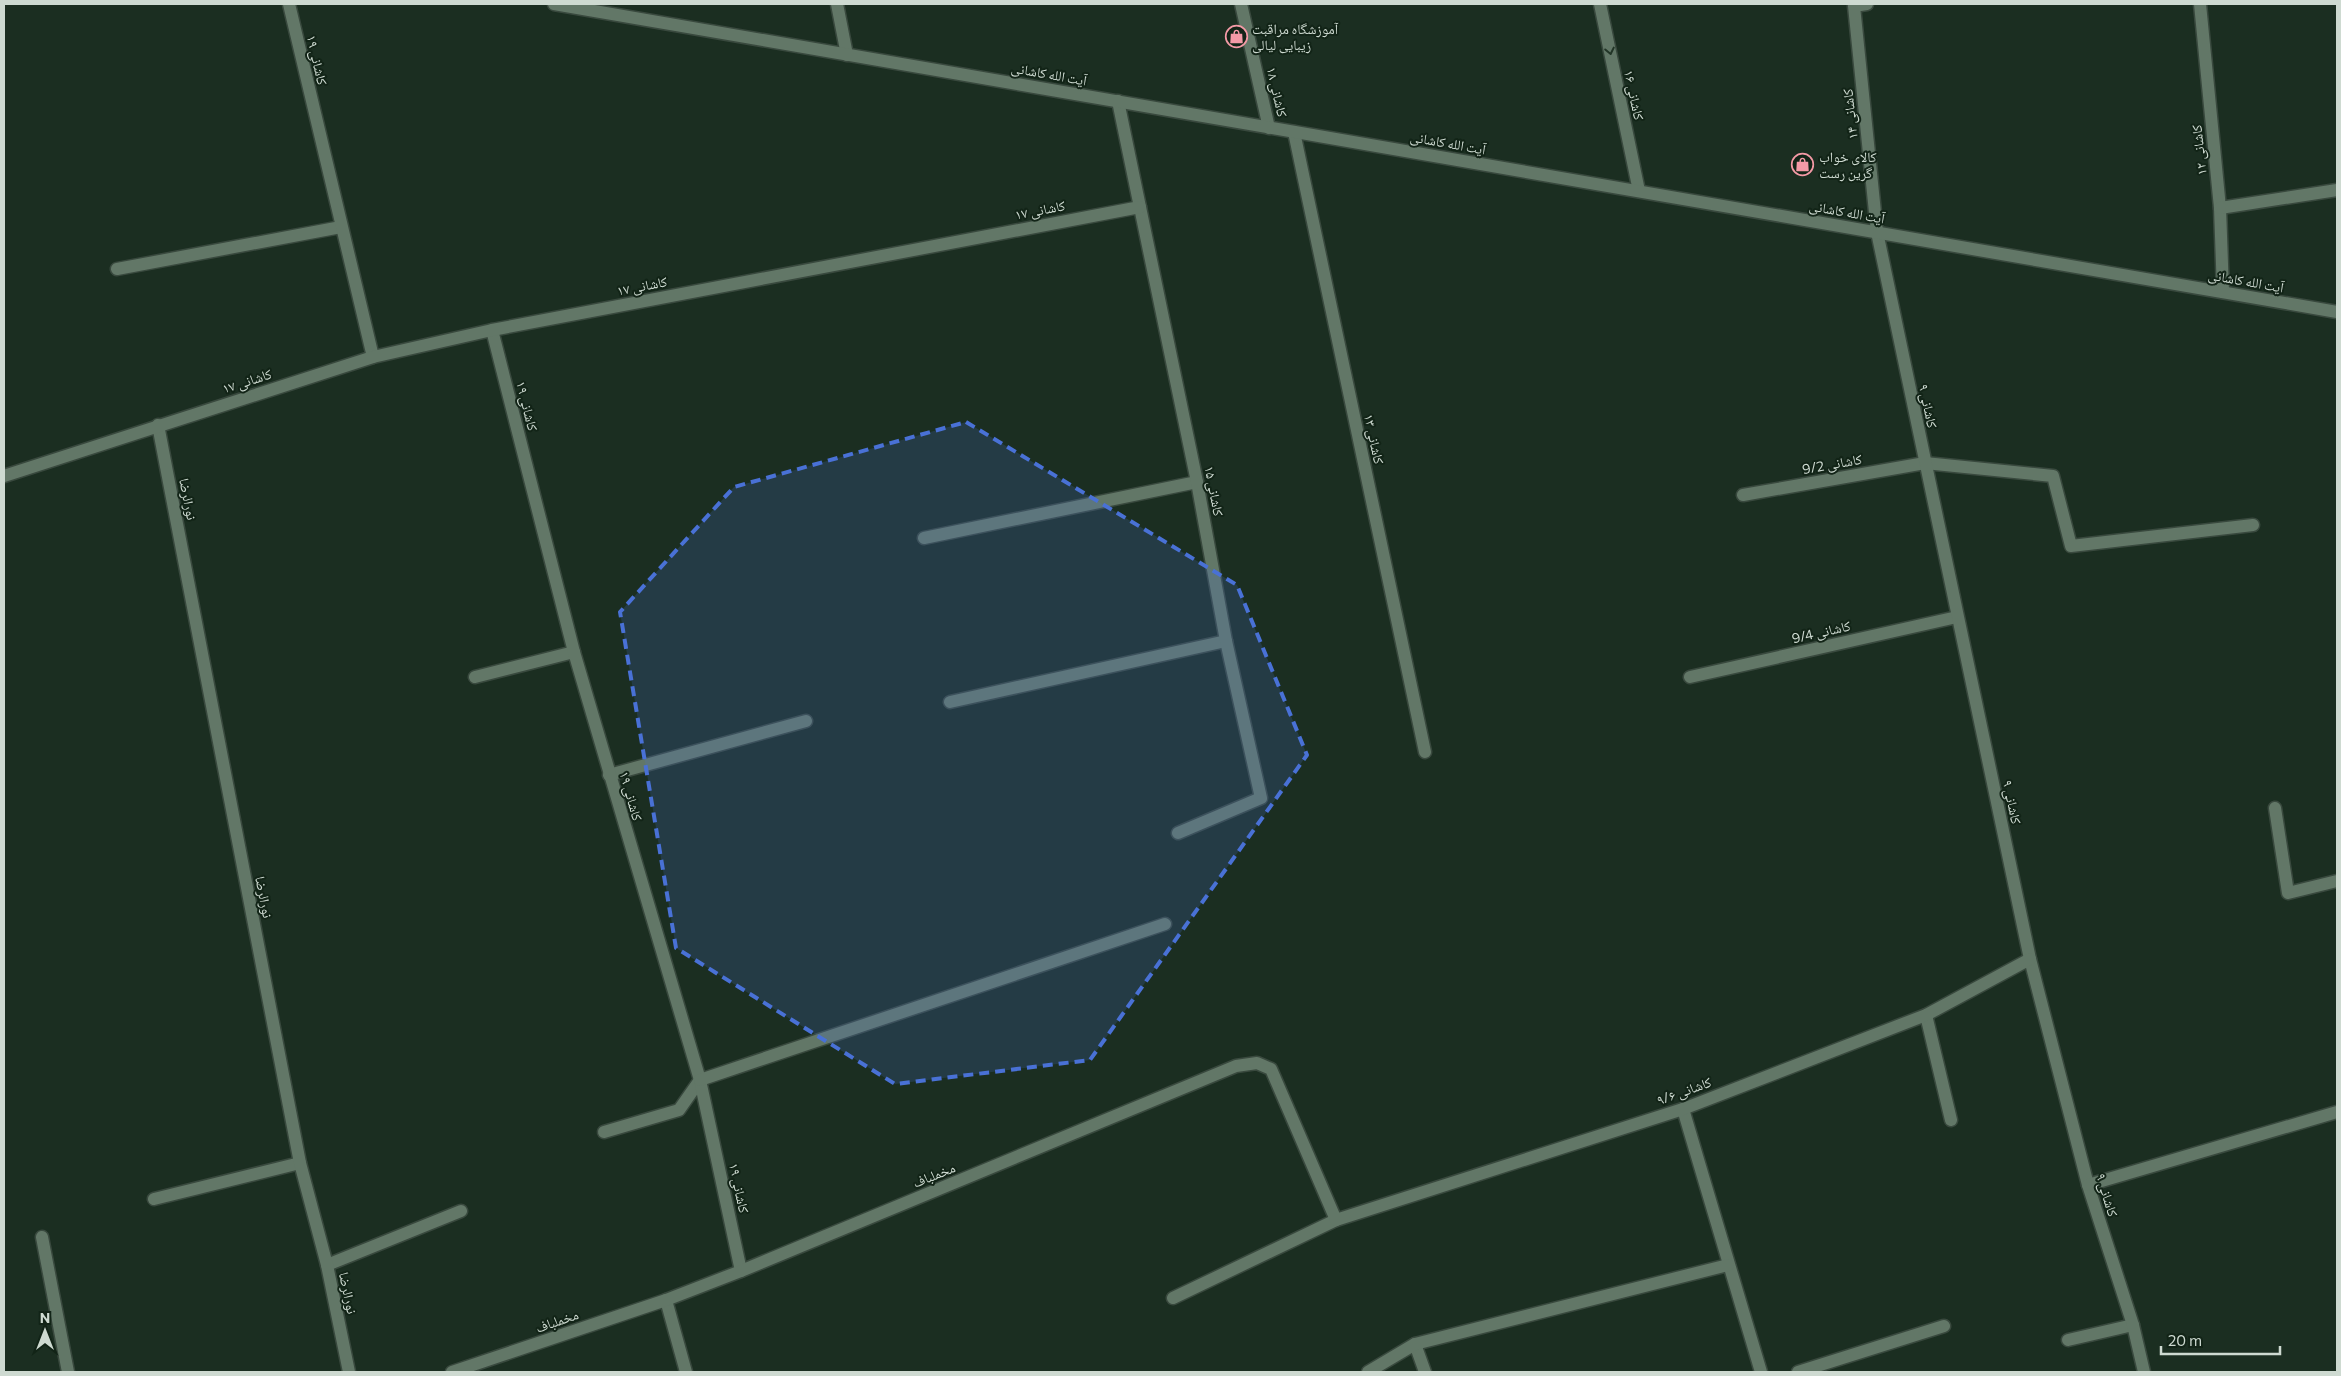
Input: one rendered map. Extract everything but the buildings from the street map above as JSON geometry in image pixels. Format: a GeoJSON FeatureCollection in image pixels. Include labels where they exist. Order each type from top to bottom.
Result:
{"type":"FeatureCollection","features":[{"type":"Feature","properties":{"kind":"street","name":"کاشانی ۱۹"},"geometry":{"type":"LineString","coordinates":[[289,4],[372,357]]}},
{"type":"Feature","properties":{"kind":"street","name":"آیت الله کاشانی"},"geometry":{"type":"LineString","coordinates":[[554,4],[2337,312]]}},
{"type":"Feature","properties":{"kind":"street"},"geometry":{"type":"LineString","coordinates":[[838,4],[847,54]]}},
{"type":"Feature","properties":{"kind":"street","name":"کاشانی ۱۸"},"geometry":{"type":"LineString","coordinates":[[1242,4],[1269,128]]}},
{"type":"Feature","properties":{"kind":"street","name":"کاشانی ۱۶"},"geometry":{"type":"LineString","coordinates":[[1600,4],[1639,192]]}},
{"type":"Feature","properties":{"kind":"street","name":"کاشانی ۱۴"},"geometry":{"type":"LineString","coordinates":[[1867,4],[1854,6],[1877,232]]}},
{"type":"Feature","properties":{"kind":"street","name":"کاشانی ۱۲"},"geometry":{"type":"LineString","coordinates":[[2200,4],[2220,208],[2223,292]]}},
{"type":"Feature","properties":{"kind":"street","name":"کاشانی ۱۵"},"geometry":{"type":"LineString","coordinates":[[1118,101],[1197,482],[1226,640],[1261,798],[1178,834]]}},
{"type":"Feature","properties":{"kind":"street","name":"کاشانی ۱۳"},"geometry":{"type":"LineString","coordinates":[[1294,132],[1425,752]]}},
{"type":"Feature","properties":{"kind":"street"},"geometry":{"type":"LineString","coordinates":[[2220,208],[2337,190]]}},
{"type":"Feature","properties":{"kind":"street","name":"کاشانی ۱۷"},"geometry":{"type":"LineString","coordinates":[[4,476],[372,357],[492,330],[1140,207]]}},
{"type":"Feature","properties":{"kind":"street"},"geometry":{"type":"LineString","coordinates":[[117,268],[341,227]]}},
{"type":"Feature","properties":{"kind":"street","name":"کاشانی ۹"},"geometry":{"type":"LineString","coordinates":[[1877,232],[2030,959],[2088,1185],[2133,1325],[2144,1372]]}},
{"type":"Feature","properties":{"kind":"street","name":"کاشانی ۱۹"},"geometry":{"type":"LineString","coordinates":[[492,330],[574,652],[700,1080],[741,1271]]}},
{"type":"Feature","properties":{"kind":"street","name":"نورالرضا"},"geometry":{"type":"LineString","coordinates":[[158,425],[300,1163],[327,1265],[349,1372]]}},
{"type":"Feature","properties":{"kind":"street","name":"کاشانی 9/2"},"geometry":{"type":"LineString","coordinates":[[1743,495],[1925,463],[2053,476],[2071,546],[2253,525]]}},
{"type":"Feature","properties":{"kind":"street"},"geometry":{"type":"LineString","coordinates":[[924,538],[1197,482]]}},
{"type":"Feature","properties":{"kind":"street","name":"کاشانی 9/4"},"geometry":{"type":"LineString","coordinates":[[1690,677],[1957,618]]}},
{"type":"Feature","properties":{"kind":"street"},"geometry":{"type":"LineString","coordinates":[[950,702],[1226,640]]}},
{"type":"Feature","properties":{"kind":"street"},"geometry":{"type":"LineString","coordinates":[[475,677],[574,652]]}},
{"type":"Feature","properties":{"kind":"street"},"geometry":{"type":"LineString","coordinates":[[609,775],[806,721]]}},
{"type":"Feature","properties":{"kind":"street"},"geometry":{"type":"LineString","coordinates":[[2275,808],[2288,893],[2337,881]]}},
{"type":"Feature","properties":{"kind":"street"},"geometry":{"type":"LineString","coordinates":[[604,1132],[679,1110],[700,1080],[1165,924]]}},
{"type":"Feature","properties":{"kind":"street","name":"کاشانی ۹/۶"},"geometry":{"type":"LineString","coordinates":[[1173,1298],[1336,1220],[1684,1109],[1926,1015],[2030,959]]}},
{"type":"Feature","properties":{"kind":"street"},"geometry":{"type":"LineString","coordinates":[[1926,1015],[1951,1120]]}},
{"type":"Feature","properties":{"kind":"street","name":"مخملباف"},"geometry":{"type":"LineString","coordinates":[[452,1372],[666,1300],[741,1271],[1236,1066],[1258,1063],[1271,1069],[1336,1220]]}},
{"type":"Feature","properties":{"kind":"street"},"geometry":{"type":"LineString","coordinates":[[1684,1109],[1728,1265],[1761,1372]]}},
{"type":"Feature","properties":{"kind":"street"},"geometry":{"type":"LineString","coordinates":[[2088,1185],[2337,1112]]}},
{"type":"Feature","properties":{"kind":"street"},"geometry":{"type":"LineString","coordinates":[[154,1199],[300,1163]]}},
{"type":"Feature","properties":{"kind":"street"},"geometry":{"type":"LineString","coordinates":[[327,1265],[461,1211]]}},
{"type":"Feature","properties":{"kind":"street"},"geometry":{"type":"LineString","coordinates":[[42,1237],[68,1372]]}},
{"type":"Feature","properties":{"kind":"street"},"geometry":{"type":"LineString","coordinates":[[1368,1372],[1415,1344],[1728,1265]]}},
{"type":"Feature","properties":{"kind":"street"},"geometry":{"type":"LineString","coordinates":[[666,1300],[686,1372]]}},
{"type":"Feature","properties":{"kind":"street"},"geometry":{"type":"LineString","coordinates":[[2068,1340],[2133,1325]]}},
{"type":"Feature","properties":{"kind":"street"},"geometry":{"type":"LineString","coordinates":[[1798,1372],[1944,1326]]}},
{"type":"Feature","properties":{"kind":"street"},"geometry":{"type":"LineString","coordinates":[[1415,1344],[1425,1372]]}},
{"type":"Feature","properties":{"kind":"highlighted area"},"geometry":{"type":"Polygon","coordinates":[[[966,422],[1237,585],[1307,755],[1090,1060],[895,1084],[676,948],[620,612],[734,487],[966,422]]]}},
{"type":"Feature","properties":{"kind":"place","name":"آموزشگاه مراقبت زیبایی لیالی"},"geometry":{"type":"Point","coordinates":[1236,37]}},
{"type":"Feature","properties":{"kind":"place","name":"کالای خواب گرین رست"},"geometry":{"type":"Point","coordinates":[1803,165]}}]}
